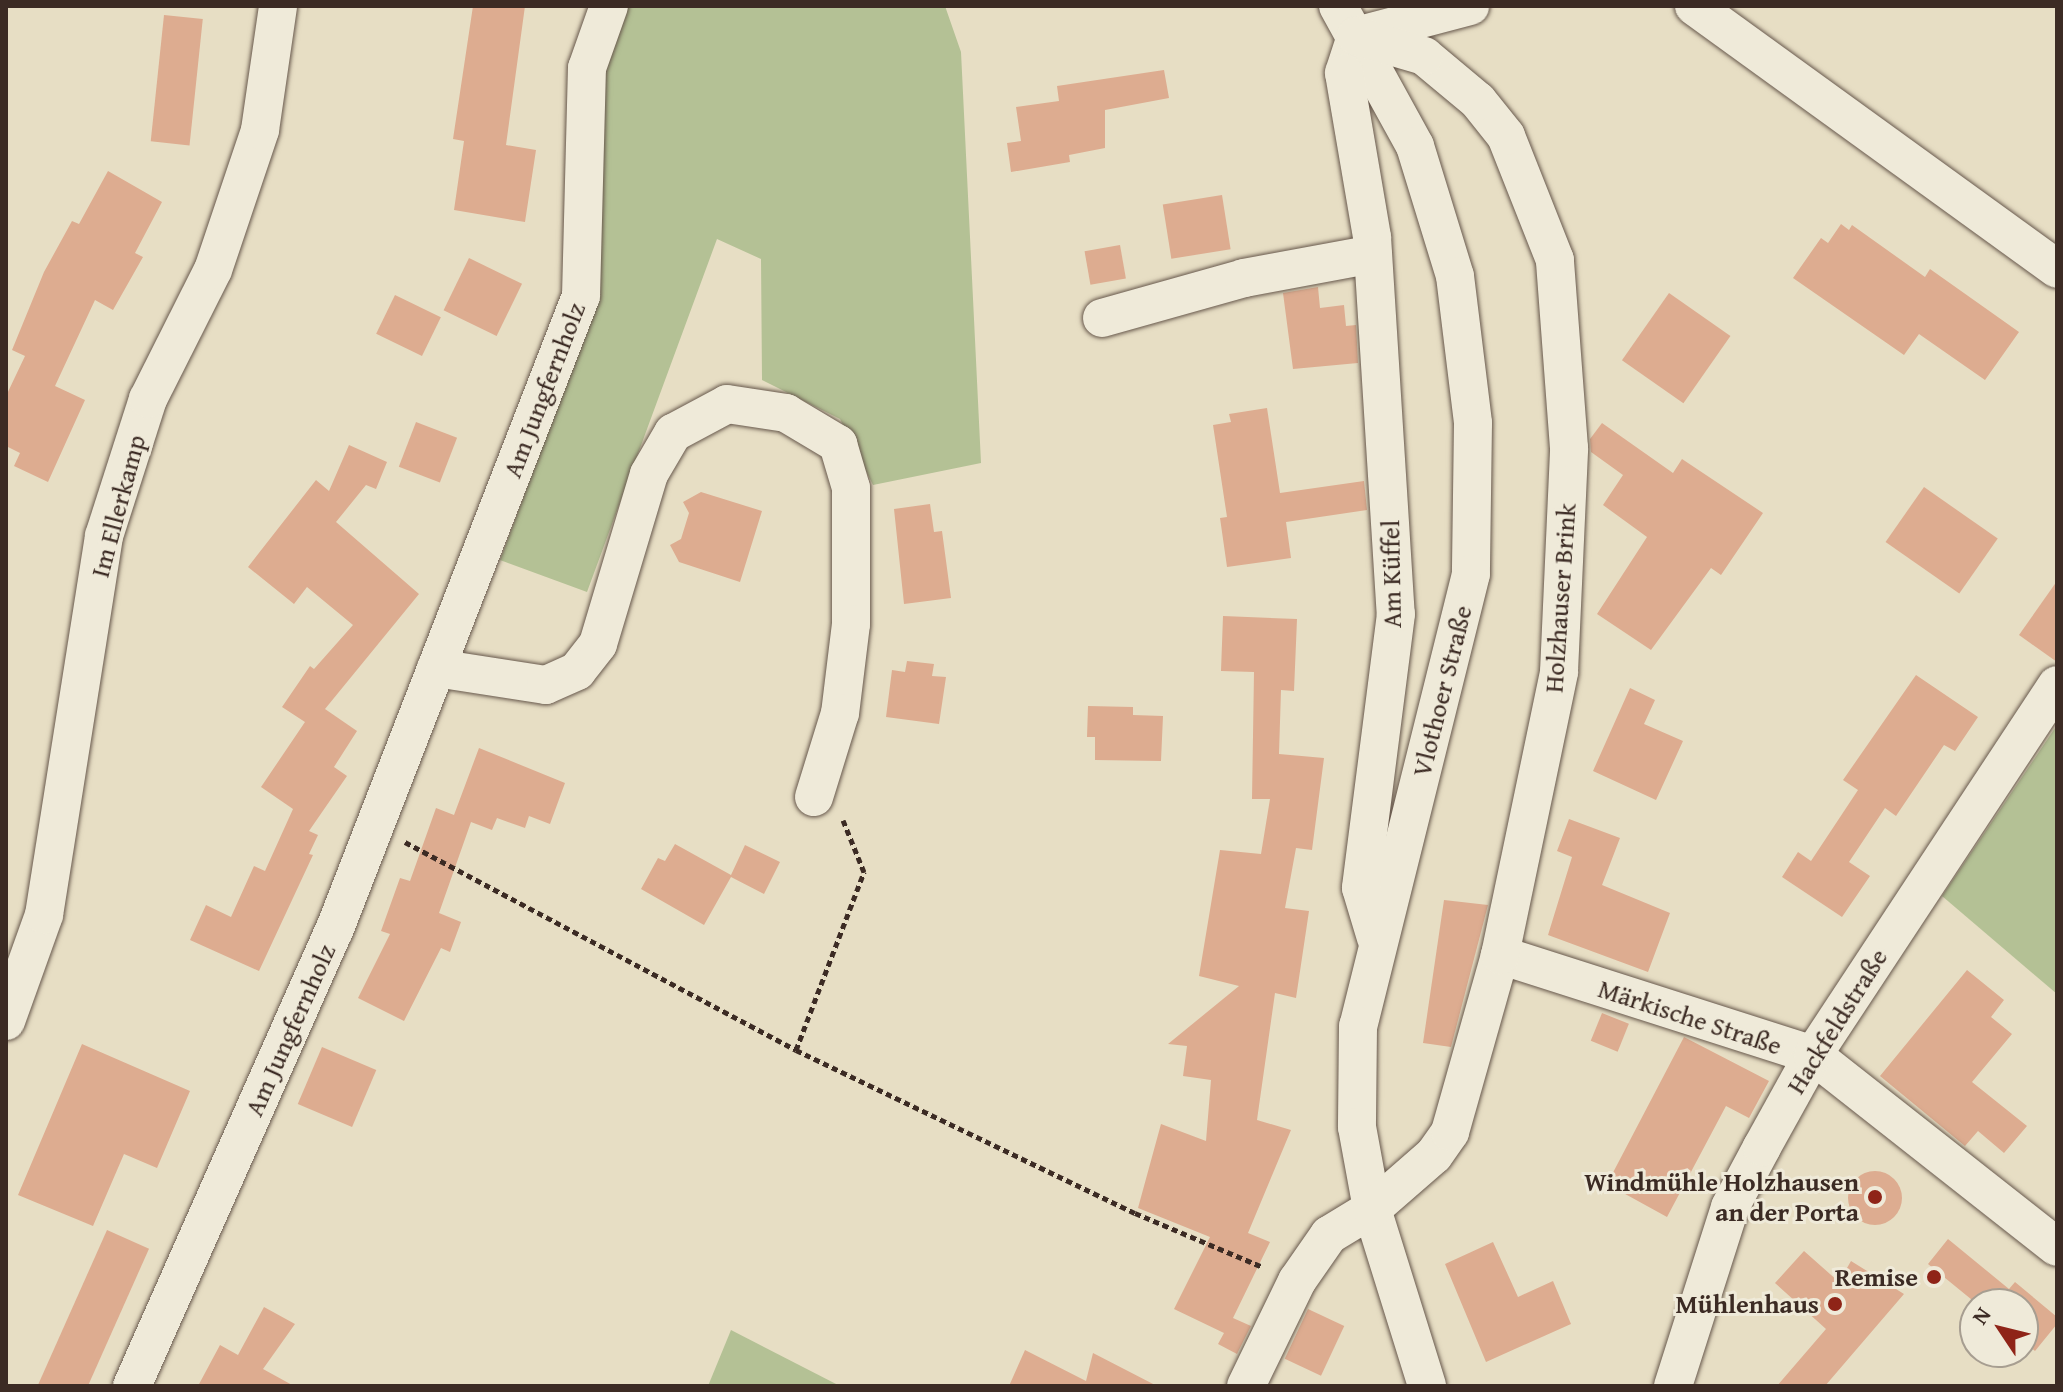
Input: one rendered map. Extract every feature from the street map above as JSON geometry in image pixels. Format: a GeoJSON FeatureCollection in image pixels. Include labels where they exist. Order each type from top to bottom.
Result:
{"type":"FeatureCollection","features":[{"type":"Feature","properties":{"kind":"street","name":"Im Ellerkamp"},"geometry":{"type":"LineString","coordinates":[[6,1021],[44,915],[104,536],[148,399],[213,270],[260,130],[278,6]]}},
{"type":"Feature","properties":{"kind":"street","name":"Am Jungfernholz"},"geometry":{"type":"LineString","coordinates":[[132,1386],[334,931],[581,296],[587,68],[609,6]]}},
{"type":"Feature","properties":{"kind":"street"},"geometry":{"type":"LineString","coordinates":[[1347,21],[1470,6]]}},
{"type":"Feature","properties":{"kind":"street"},"geometry":{"type":"LineString","coordinates":[[1694,6],[2057,269]]}},
{"type":"Feature","properties":{"kind":"street","name":"Am Küffel"},"geometry":{"type":"LineString","coordinates":[[1347,21],[1344,73],[1373,254],[1396,614],[1361,888],[1376,938]]}},
{"type":"Feature","properties":{"kind":"street","name":"Vlothoer Straße"},"geometry":{"type":"LineString","coordinates":[[1347,21],[1415,146],[1455,276],[1473,423],[1471,574],[1376,938],[1358,1026],[1357,1127],[1372,1209],[1427,1386]]}},
{"type":"Feature","properties":{"kind":"street","name":"Holzhauser Brink"},"geometry":{"type":"LineString","coordinates":[[1246,1386],[1297,1281],[1329,1235],[1372,1209],[1434,1155],[1450,1132],[1500,955],[1559,672],[1569,448],[1555,260],[1506,136],[1478,101],[1424,56],[1347,21]]}},
{"type":"Feature","properties":{"kind":"street"},"geometry":{"type":"LineString","coordinates":[[1102,318],[1244,278],[1373,254]]}},
{"type":"Feature","properties":{"kind":"street"},"geometry":{"type":"LineString","coordinates":[[436,668],[546,685],[577,671],[598,644],[649,474],[673,433],[727,404],[786,413],[838,444],[851,488],[851,624],[840,713],[814,797]]}},
{"type":"Feature","properties":{"kind":"street","name":"Hackfeldstraße"},"geometry":{"type":"LineString","coordinates":[[1673,1386],[1730,1207],[1813,1055],[2057,685]]}},
{"type":"Feature","properties":{"kind":"street","name":"Märkische Straße"},"geometry":{"type":"LineString","coordinates":[[1500,955],[1813,1055],[2057,1247]]}},
{"type":"Feature","properties":{"kind":"path"},"geometry":{"type":"LineString","coordinates":[[796,1050],[864,872],[842,819],[814,797]]}},
{"type":"Feature","properties":{"kind":"path"},"geometry":{"type":"LineString","coordinates":[[410,844],[796,1050],[1135,1213],[1297,1281]]}},
{"type":"Feature","properties":{"kind":"green space"},"geometry":{"type":"Polygon","coordinates":[[[626,6],[945,6],[961,52],[981,463],[873,485],[840,419],[762,380],[761,259],[717,239],[587,592],[500,560],[599,295],[605,62],[626,6]]]}},
{"type":"Feature","properties":{"kind":"green space"},"geometry":{"type":"Polygon","coordinates":[[[2057,725],[2057,994],[1942,896],[2057,725]]]}},
{"type":"Feature","properties":{"kind":"green space"},"geometry":{"type":"Polygon","coordinates":[[[731,1330],[840,1386],[708,1386],[731,1330]]]}},
{"type":"Feature","properties":{"kind":"building"},"geometry":{"type":"Polygon","coordinates":[[[473,6],[525,6],[506,145],[536,150],[525,222],[454,210],[464,141],[453,139],[473,6]]]}},
{"type":"Feature","properties":{"kind":"building"},"geometry":{"type":"Polygon","coordinates":[[[164,15],[203,19],[190,145],[151,141],[164,15]]]}},
{"type":"Feature","properties":{"kind":"building"},"geometry":{"type":"Polygon","coordinates":[[[1164,70],[1169,98],[1105,110],[1105,148],[1069,155],[1070,162],[1011,172],[1007,143],[1021,141],[1016,107],[1059,101],[1057,86],[1164,70]]]}},
{"type":"Feature","properties":{"kind":"building"},"geometry":{"type":"Polygon","coordinates":[[[108,171],[162,202],[135,253],[143,257],[113,310],[95,300],[55,386],[85,400],[48,482],[14,466],[20,453],[6,446],[6,396],[25,356],[12,350],[44,272],[72,221],[79,224],[108,171]]]}},
{"type":"Feature","properties":{"kind":"building"},"geometry":{"type":"Polygon","coordinates":[[[1222,195],[1231,249],[1171,259],[1163,204],[1222,195]]]}},
{"type":"Feature","properties":{"kind":"building"},"geometry":{"type":"Polygon","coordinates":[[[1841,224],[1849,230],[1852,225],[1925,277],[1930,269],[2019,332],[1985,380],[1919,334],[1904,355],[1793,278],[1821,238],[1828,243],[1841,224]]]}},
{"type":"Feature","properties":{"kind":"building"},"geometry":{"type":"Polygon","coordinates":[[[1120,245],[1126,278],[1090,285],[1085,251],[1120,245]]]}},
{"type":"Feature","properties":{"kind":"building"},"geometry":{"type":"Polygon","coordinates":[[[469,258],[522,284],[497,336],[444,310],[469,258]]]}},
{"type":"Feature","properties":{"kind":"building"},"geometry":{"type":"Polygon","coordinates":[[[1318,287],[1320,308],[1344,305],[1346,326],[1356,325],[1358,363],[1293,369],[1283,293],[1318,287]]]}},
{"type":"Feature","properties":{"kind":"building"},"geometry":{"type":"Polygon","coordinates":[[[1669,293],[1730,336],[1683,403],[1622,360],[1669,293]]]}},
{"type":"Feature","properties":{"kind":"building"},"geometry":{"type":"Polygon","coordinates":[[[395,295],[441,317],[422,356],[376,334],[395,295]]]}},
{"type":"Feature","properties":{"kind":"building"},"geometry":{"type":"Polygon","coordinates":[[[1267,408],[1280,493],[1364,481],[1367,510],[1286,522],[1291,558],[1227,567],[1220,518],[1227,517],[1213,425],[1231,422],[1229,414],[1267,408]]]}},
{"type":"Feature","properties":{"kind":"building"},"geometry":{"type":"Polygon","coordinates":[[[416,422],[457,438],[440,483],[399,467],[416,422]]]}},
{"type":"Feature","properties":{"kind":"building"},"geometry":{"type":"Polygon","coordinates":[[[1602,423],[1673,473],[1682,459],[1763,513],[1721,575],[1711,568],[1651,650],[1597,614],[1647,537],[1603,505],[1623,475],[1591,452],[1590,439],[1602,423]]]}},
{"type":"Feature","properties":{"kind":"building"},"geometry":{"type":"Polygon","coordinates":[[[349,445],[387,462],[376,489],[366,485],[336,522],[419,594],[325,709],[357,731],[334,767],[347,776],[309,831],[318,835],[309,854],[313,855],[259,971],[190,940],[206,905],[231,917],[254,866],[265,871],[293,809],[261,787],[305,722],[282,707],[310,666],[314,669],[353,625],[307,587],[294,604],[248,567],[316,480],[329,491],[349,445]]]}},
{"type":"Feature","properties":{"kind":"building"},"geometry":{"type":"Polygon","coordinates":[[[1924,487],[1998,539],[1959,594],[1886,542],[1924,487]]]}},
{"type":"Feature","properties":{"kind":"building"},"geometry":{"type":"Polygon","coordinates":[[[701,492],[762,511],[740,582],[679,562],[670,545],[681,539],[689,513],[683,502],[701,492]]]}},
{"type":"Feature","properties":{"kind":"building"},"geometry":{"type":"Polygon","coordinates":[[[930,504],[934,532],[942,531],[951,598],[904,604],[894,509],[930,504]]]}},
{"type":"Feature","properties":{"kind":"building"},"geometry":{"type":"Polygon","coordinates":[[[2057,581],[2057,662],[2019,635],[2057,581]]]}},
{"type":"Feature","properties":{"kind":"building"},"geometry":{"type":"Polygon","coordinates":[[[1223,616],[1297,619],[1294,691],[1281,690],[1279,754],[1324,758],[1312,850],[1296,848],[1285,908],[1309,911],[1296,998],[1275,993],[1257,1120],[1291,1130],[1248,1233],[1270,1242],[1233,1318],[1251,1326],[1237,1354],[1218,1344],[1224,1333],[1174,1309],[1210,1237],[1138,1208],[1161,1124],[1206,1141],[1211,1080],[1183,1076],[1187,1046],[1168,1044],[1239,986],[1199,976],[1220,850],[1261,854],[1270,799],[1252,799],[1254,672],[1221,671],[1223,616]]]}},
{"type":"Feature","properties":{"kind":"building"},"geometry":{"type":"Polygon","coordinates":[[[907,661],[934,664],[932,676],[946,677],[939,724],[886,717],[892,670],[905,672],[907,661]]]}},
{"type":"Feature","properties":{"kind":"building"},"geometry":{"type":"Polygon","coordinates":[[[1916,675],[1978,717],[1955,751],[1944,745],[1896,816],[1885,808],[1849,862],[1870,876],[1842,917],[1782,877],[1798,852],[1811,861],[1858,790],[1843,780],[1916,675]]]}},
{"type":"Feature","properties":{"kind":"building"},"geometry":{"type":"Polygon","coordinates":[[[1630,688],[1655,700],[1644,724],[1683,741],[1656,800],[1593,771],[1630,688]]]}},
{"type":"Feature","properties":{"kind":"building"},"geometry":{"type":"Polygon","coordinates":[[[1088,706],[1133,707],[1133,715],[1163,716],[1161,761],[1095,760],[1095,737],[1087,737],[1088,706]]]}},
{"type":"Feature","properties":{"kind":"building"},"geometry":{"type":"Polygon","coordinates":[[[479,748],[565,783],[550,824],[529,816],[525,828],[497,818],[492,830],[471,822],[439,913],[461,922],[450,952],[441,948],[404,1021],[358,998],[390,934],[381,931],[400,878],[410,881],[436,808],[454,815],[479,748]]]}},
{"type":"Feature","properties":{"kind":"building"},"geometry":{"type":"Polygon","coordinates":[[[1569,819],[1620,838],[1602,885],[1670,913],[1648,972],[1548,935],[1572,857],[1557,851],[1569,819]]]}},
{"type":"Feature","properties":{"kind":"building"},"geometry":{"type":"Polygon","coordinates":[[[675,844],[731,875],[745,845],[780,862],[764,894],[731,877],[704,925],[641,889],[658,858],[665,861],[675,844]]]}},
{"type":"Feature","properties":{"kind":"building"},"geometry":{"type":"Polygon","coordinates":[[[1444,900],[1488,905],[1451,1047],[1423,1043],[1444,900]]]}},
{"type":"Feature","properties":{"kind":"building"},"geometry":{"type":"Polygon","coordinates":[[[1967,970],[2004,1000],[1991,1017],[2012,1034],[1972,1082],[2027,1126],[2004,1153],[1978,1131],[1965,1146],[1880,1076],[1967,970]]]}},
{"type":"Feature","properties":{"kind":"building"},"geometry":{"type":"Polygon","coordinates":[[[1602,1013],[1629,1024],[1618,1052],[1591,1041],[1602,1013]]]}},
{"type":"Feature","properties":{"kind":"building"},"geometry":{"type":"Polygon","coordinates":[[[1684,1037],[1769,1081],[1749,1118],[1726,1106],[1667,1217],[1607,1184],[1684,1037]]]}},
{"type":"Feature","properties":{"kind":"building"},"geometry":{"type":"Polygon","coordinates":[[[82,1044],[190,1091],[157,1168],[124,1154],[93,1226],[18,1195],[82,1044]]]}},
{"type":"Feature","properties":{"kind":"building"},"geometry":{"type":"Polygon","coordinates":[[[322,1047],[376,1070],[352,1127],[298,1104],[322,1047]]]}},
{"type":"Feature","properties":{"kind":"building","name":"Windmühle Holzhausen an der Porta"},"geometry":{"type":"Polygon","coordinates":[[[1875,1171],[1894,1179],[1902,1198],[1894,1217],[1875,1225],[1856,1217],[1848,1198],[1856,1179],[1875,1171]]]}},
{"type":"Feature","properties":{"kind":"building"},"geometry":{"type":"Polygon","coordinates":[[[107,1230],[149,1249],[88,1386],[38,1385],[107,1230]]]}},
{"type":"Feature","properties":{"kind":"building"},"geometry":{"type":"Polygon","coordinates":[[[1948,1239],[2008,1288],[1959,1289],[1928,1264],[1948,1239]]]}},
{"type":"Feature","properties":{"kind":"building"},"geometry":{"type":"Polygon","coordinates":[[[1493,1242],[1518,1297],[1553,1281],[1571,1324],[1486,1362],[1445,1264],[1493,1242]]]}},
{"type":"Feature","properties":{"kind":"building"},"geometry":{"type":"Polygon","coordinates":[[[1804,1251],[1839,1282],[1851,1261],[1904,1294],[1825,1386],[1777,1386],[1826,1329],[1775,1283],[1804,1251]]]}},
{"type":"Feature","properties":{"kind":"building"},"geometry":{"type":"Polygon","coordinates":[[[2039,1302],[2057,1317],[2057,1324],[2039,1346],[2039,1302]]]}},
{"type":"Feature","properties":{"kind":"building"},"geometry":{"type":"Polygon","coordinates":[[[264,1307],[295,1324],[263,1369],[294,1386],[198,1386],[220,1345],[238,1355],[264,1307]]]}},
{"type":"Feature","properties":{"kind":"building"},"geometry":{"type":"Polygon","coordinates":[[[1308,1309],[1344,1326],[1321,1376],[1285,1359],[1308,1309]]]}},
{"type":"Feature","properties":{"kind":"building"},"geometry":{"type":"Polygon","coordinates":[[[1025,1350],[1086,1381],[1093,1353],[1157,1386],[1009,1386],[1025,1350]]]}},
{"type":"Feature","properties":{"kind":"place","name":"Windmühle Holzhausen an der Porta"},"geometry":{"type":"Point","coordinates":[1875,1197]}},
{"type":"Feature","properties":{"kind":"place","name":"Remise"},"geometry":{"type":"Point","coordinates":[1934,1277]}},
{"type":"Feature","properties":{"kind":"place","name":"Mühlenhaus"},"geometry":{"type":"Point","coordinates":[1835,1304]}}]}
